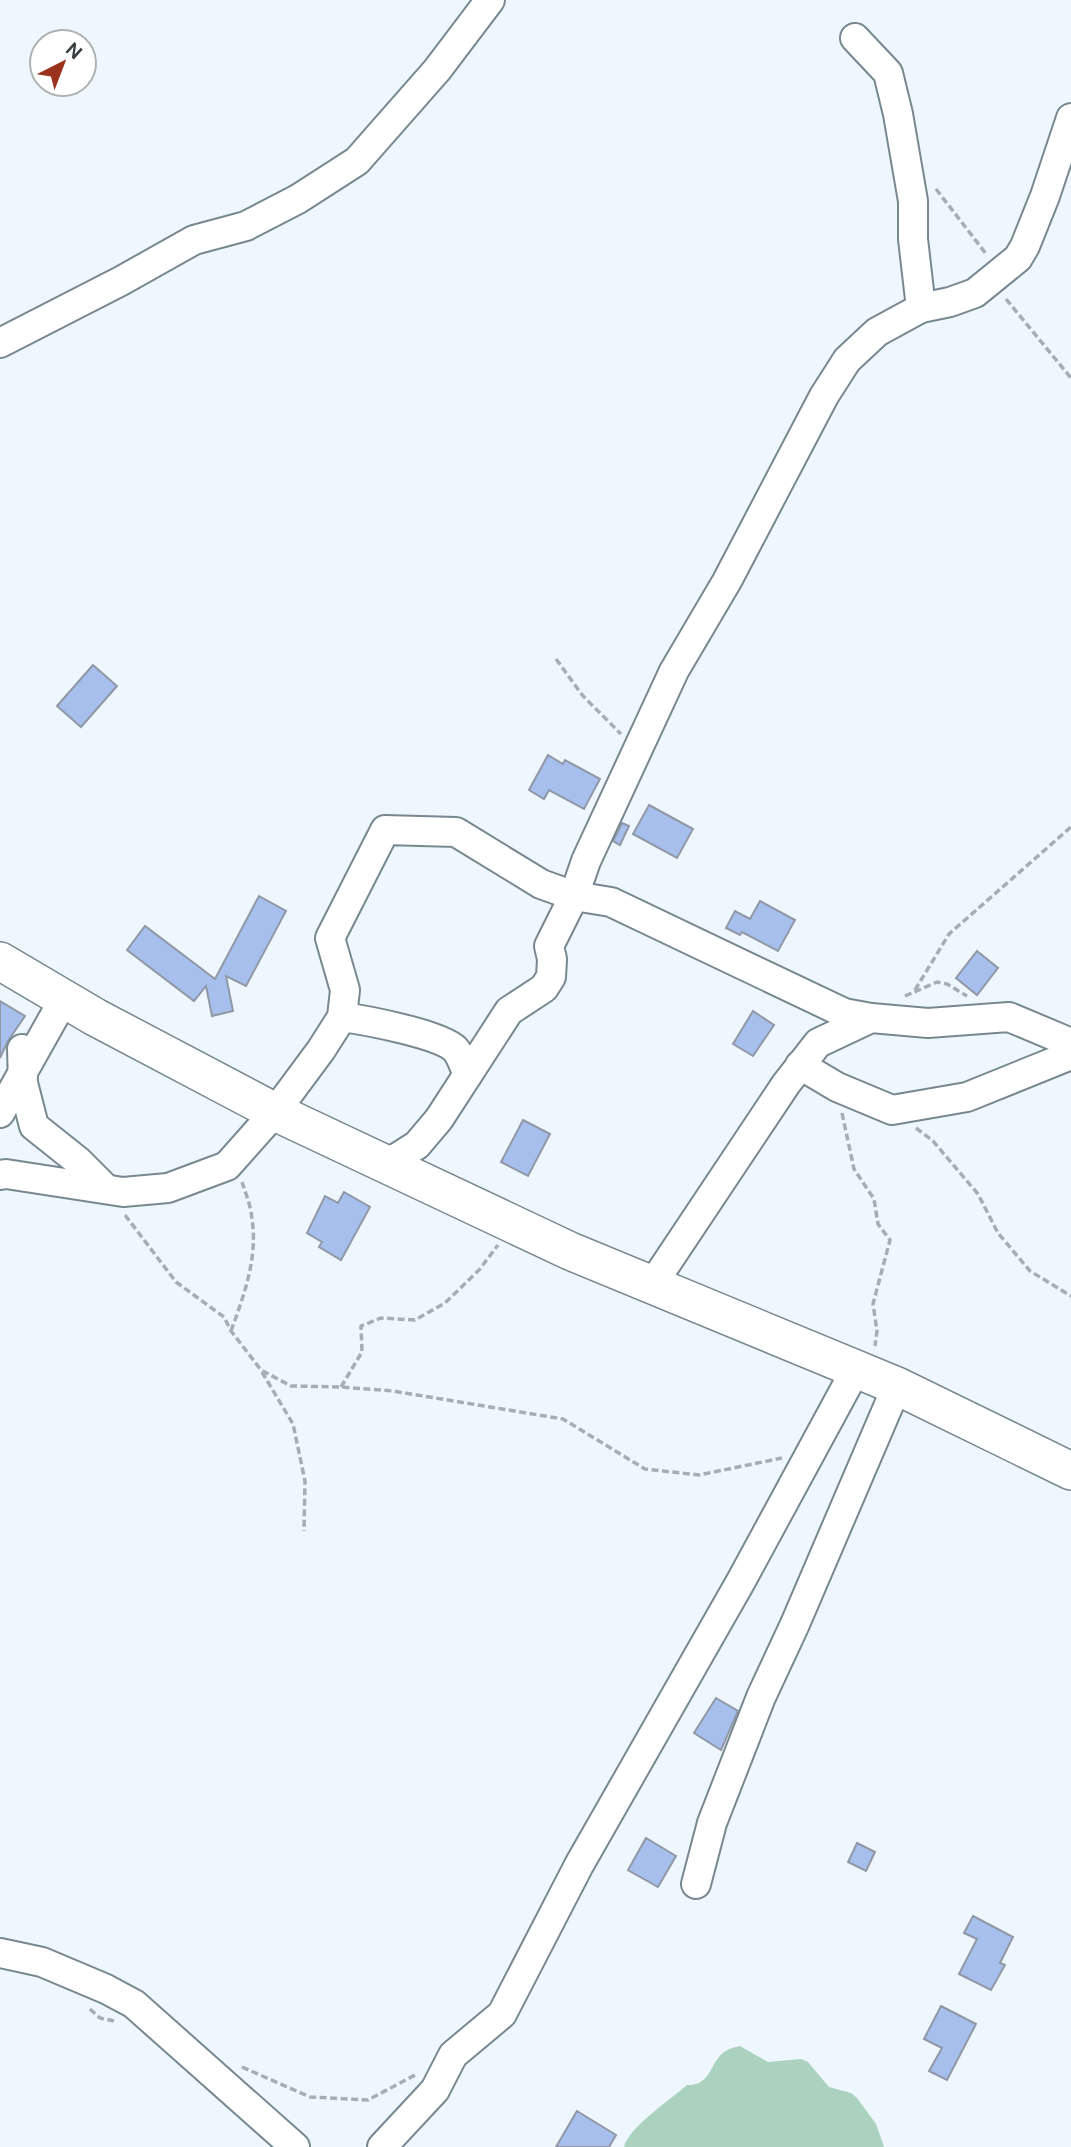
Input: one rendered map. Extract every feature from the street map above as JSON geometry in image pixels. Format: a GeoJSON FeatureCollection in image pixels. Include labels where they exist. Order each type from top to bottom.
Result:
{"type":"FeatureCollection","features":[{"type":"Feature","properties":{"kind":"main road"},"geometry":{"type":"LineString","coordinates":[[0,961],[64,999],[275,1112],[652,1285],[875,1377],[1071,1471]]}},
{"type":"Feature","properties":{"kind":"street"},"geometry":{"type":"LineString","coordinates":[[0,343],[194,240],[246,226],[298,199],[357,162],[437,70],[490,0]]}},
{"type":"Feature","properties":{"kind":"street"},"geometry":{"type":"LineString","coordinates":[[855,37],[888,72],[913,201],[913,239],[921,308]]}},
{"type":"Feature","properties":{"kind":"street"},"geometry":{"type":"LineString","coordinates":[[387,1164],[416,1145],[439,1119],[509,1011],[544,988],[551,977],[552,959],[549,946],[674,671],[727,581],[824,396],[848,360],[877,332],[921,308],[975,293],[1018,258],[1045,196],[1071,118]]}},
{"type":"Feature","properties":{"kind":"street"},"geometry":{"type":"LineString","coordinates":[[0,1175],[123,1192],[168,1188],[227,1166],[275,1112],[342,1017],[345,990],[330,938],[385,830],[456,832],[541,884],[574,896],[611,902],[844,1013],[928,1023],[1009,1017],[1071,1043]]}},
{"type":"Feature","properties":{"kind":"street"},"geometry":{"type":"LineString","coordinates":[[0,1113],[22,1060],[64,999]]}},
{"type":"Feature","properties":{"kind":"street"},"geometry":{"type":"LineString","coordinates":[[342,1017],[366,1020],[443,1042],[456,1050],[468,1074]]}},
{"type":"Feature","properties":{"kind":"street"},"geometry":{"type":"LineString","coordinates":[[652,1285],[818,1043],[871,1018]]}},
{"type":"Feature","properties":{"kind":"street"},"geometry":{"type":"LineString","coordinates":[[800,1066],[837,1087],[892,1110],[967,1097],[1071,1055]]}},
{"type":"Feature","properties":{"kind":"street"},"geometry":{"type":"LineString","coordinates":[[22,1060],[23,1083],[34,1126],[78,1161],[106,1189]]}},
{"type":"Feature","properties":{"kind":"street"},"geometry":{"type":"LineString","coordinates":[[382,2147],[435,2090],[453,2055],[502,2014],[579,1865],[741,1581],[811,1452],[875,1377]]}},
{"type":"Feature","properties":{"kind":"street"},"geometry":{"type":"LineString","coordinates":[[696,1884],[712,1823],[761,1697],[795,1624],[875,1377]]}},
{"type":"Feature","properties":{"kind":"street"},"geometry":{"type":"LineString","coordinates":[[0,1953],[42,1962],[134,2004],[295,2147]]}},
{"type":"Feature","properties":{"kind":"path"},"geometry":{"type":"LineString","coordinates":[[556,659],[583,696],[637,751]]}},
{"type":"Feature","properties":{"kind":"path"},"geometry":{"type":"LineString","coordinates":[[915,990],[949,934],[1071,827]]}},
{"type":"Feature","properties":{"kind":"path"},"geometry":{"type":"LineString","coordinates":[[837,1087],[854,1169],[874,1199],[878,1224],[890,1240],[873,1304],[877,1331],[875,1377]]}},
{"type":"Feature","properties":{"kind":"path"},"geometry":{"type":"LineString","coordinates":[[892,1110],[933,1141],[978,1194],[998,1233],[1030,1271],[1071,1296]]}},
{"type":"Feature","properties":{"kind":"path"},"geometry":{"type":"LineString","coordinates":[[231,1331],[254,1254],[252,1219],[242,1182],[245,1145]]}},
{"type":"Feature","properties":{"kind":"path"},"geometry":{"type":"LineString","coordinates":[[106,1189],[176,1282],[224,1317],[231,1331],[261,1370],[293,1424],[304,1481],[304,1531]]}},
{"type":"Feature","properties":{"kind":"path"},"geometry":{"type":"LineString","coordinates":[[341,1387],[362,1352],[361,1326],[381,1318],[415,1320],[445,1303],[479,1270],[515,1224]]}},
{"type":"Feature","properties":{"kind":"path"},"geometry":{"type":"LineString","coordinates":[[261,1370],[291,1386],[393,1391],[563,1419],[645,1469],[699,1475],[811,1452]]}},
{"type":"Feature","properties":{"kind":"path"},"geometry":{"type":"LineString","coordinates":[[233,2062],[310,2097],[368,2100],[416,2074]]}},
{"type":"Feature","properties":{"kind":"green space"},"geometry":{"type":"Polygon","coordinates":[[[740,2046],[768,2062],[801,2059],[808,2062],[829,2087],[851,2093],[857,2098],[876,2124],[884,2147],[624,2147],[633,2131],[651,2114],[687,2085],[701,2082],[724,2052],[740,2046]]]}},
{"type":"Feature","properties":{"kind":"building"},"geometry":{"type":"Polygon","coordinates":[[[93,665],[117,686],[81,727],[57,706],[93,665]]]}},
{"type":"Feature","properties":{"kind":"building"},"geometry":{"type":"Polygon","coordinates":[[[548,755],[563,764],[565,760],[600,779],[584,809],[549,790],[544,799],[529,790],[548,755]]]}},
{"type":"Feature","properties":{"kind":"building"},"geometry":{"type":"Polygon","coordinates":[[[649,805],[693,829],[677,858],[633,834],[649,805]]]}},
{"type":"Feature","properties":{"kind":"building"},"geometry":{"type":"Polygon","coordinates":[[[622,823],[629,826],[620,845],[613,841],[622,823]]]}},
{"type":"Feature","properties":{"kind":"building"},"geometry":{"type":"Polygon","coordinates":[[[259,896],[286,911],[246,986],[226,976],[233,1011],[212,1016],[206,986],[194,1001],[127,950],[145,926],[215,979],[259,896]]]}},
{"type":"Feature","properties":{"kind":"building"},"geometry":{"type":"Polygon","coordinates":[[[760,901],[795,920],[778,951],[742,932],[740,935],[726,928],[735,911],[750,919],[760,901]]]}},
{"type":"Feature","properties":{"kind":"building"},"geometry":{"type":"Polygon","coordinates":[[[977,951],[998,968],[977,995],[956,978],[977,951]]]}},
{"type":"Feature","properties":{"kind":"building"},"geometry":{"type":"Polygon","coordinates":[[[0,1001],[25,1016],[0,1058],[0,1001]]]}},
{"type":"Feature","properties":{"kind":"building"},"geometry":{"type":"Polygon","coordinates":[[[753,1011],[774,1025],[753,1056],[733,1044],[753,1011]]]}},
{"type":"Feature","properties":{"kind":"building"},"geometry":{"type":"Polygon","coordinates":[[[523,1120],[550,1134],[528,1176],[501,1162],[523,1120]]]}},
{"type":"Feature","properties":{"kind":"building"},"geometry":{"type":"Polygon","coordinates":[[[344,1192],[370,1207],[341,1260],[319,1247],[322,1242],[307,1233],[325,1196],[338,1203],[344,1192]]]}},
{"type":"Feature","properties":{"kind":"building"},"geometry":{"type":"Polygon","coordinates":[[[716,1698],[738,1711],[721,1750],[694,1733],[716,1698]]]}},
{"type":"Feature","properties":{"kind":"building"},"geometry":{"type":"Polygon","coordinates":[[[646,1838],[676,1856],[658,1887],[628,1870],[646,1838]]]}},
{"type":"Feature","properties":{"kind":"building"},"geometry":{"type":"Polygon","coordinates":[[[857,1843],[875,1852],[866,1871],[848,1862],[857,1843]]]}},
{"type":"Feature","properties":{"kind":"building"},"geometry":{"type":"Polygon","coordinates":[[[973,1916],[1013,1937],[1000,1963],[1005,1965],[991,1990],[959,1974],[977,1939],[964,1933],[973,1916]]]}},
{"type":"Feature","properties":{"kind":"building"},"geometry":{"type":"Polygon","coordinates":[[[941,2006],[976,2024],[947,2080],[929,2071],[942,2048],[924,2039],[941,2006]]]}},
{"type":"Feature","properties":{"kind":"building"},"geometry":{"type":"Polygon","coordinates":[[[577,2111],[616,2135],[609,2147],[556,2147],[577,2111]]]}}]}
